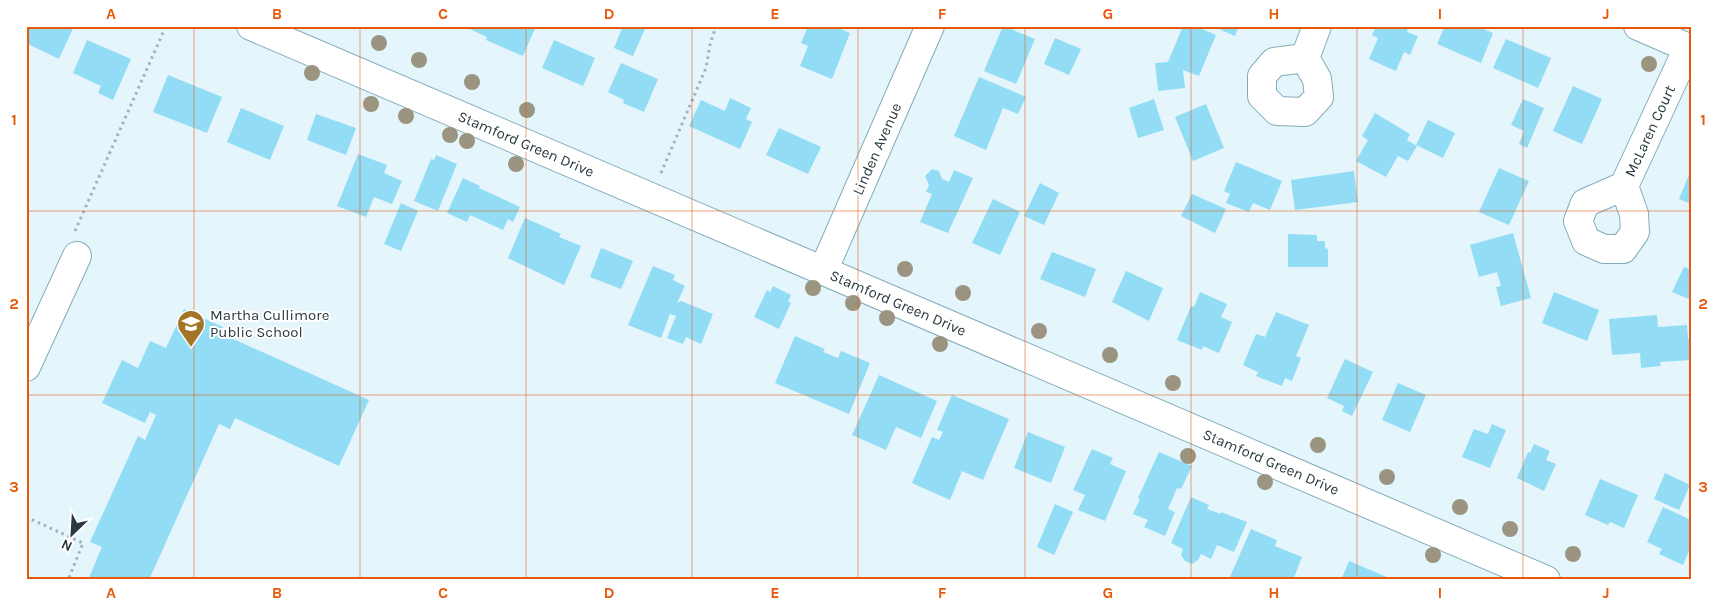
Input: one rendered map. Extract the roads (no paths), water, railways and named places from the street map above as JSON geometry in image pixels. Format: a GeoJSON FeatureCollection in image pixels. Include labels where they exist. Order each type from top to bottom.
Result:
{"type":"FeatureCollection","features":[{"type":"Feature","properties":{"kind":"street","name":"Stamford Green Drive"},"geometry":{"type":"LineString","coordinates":[[251,26],[1546,580]]}},
{"type":"Feature","properties":{"kind":"street","name":"Linden Avenue"},"geometry":{"type":"LineString","coordinates":[[823,271],[930,26]]}},
{"type":"Feature","properties":{"kind":"street"},"geometry":{"type":"LineString","coordinates":[[1305,58],[1317,26]]}},
{"type":"Feature","properties":{"kind":"street"},"geometry":{"type":"LineString","coordinates":[[1638,26],[1690,48]]}},
{"type":"Feature","properties":{"kind":"street","name":"McLaren Court"},"geometry":{"type":"LineString","coordinates":[[1624,186],[1690,48]]}},
{"type":"Feature","properties":{"kind":"street"},"geometry":{"type":"LineString","coordinates":[[26,367],[77,256]]}},
{"type":"Feature","properties":{"kind":"place","name":"Martha Cullimore Public School"},"geometry":{"type":"Point","coordinates":[191,348]}}]}
